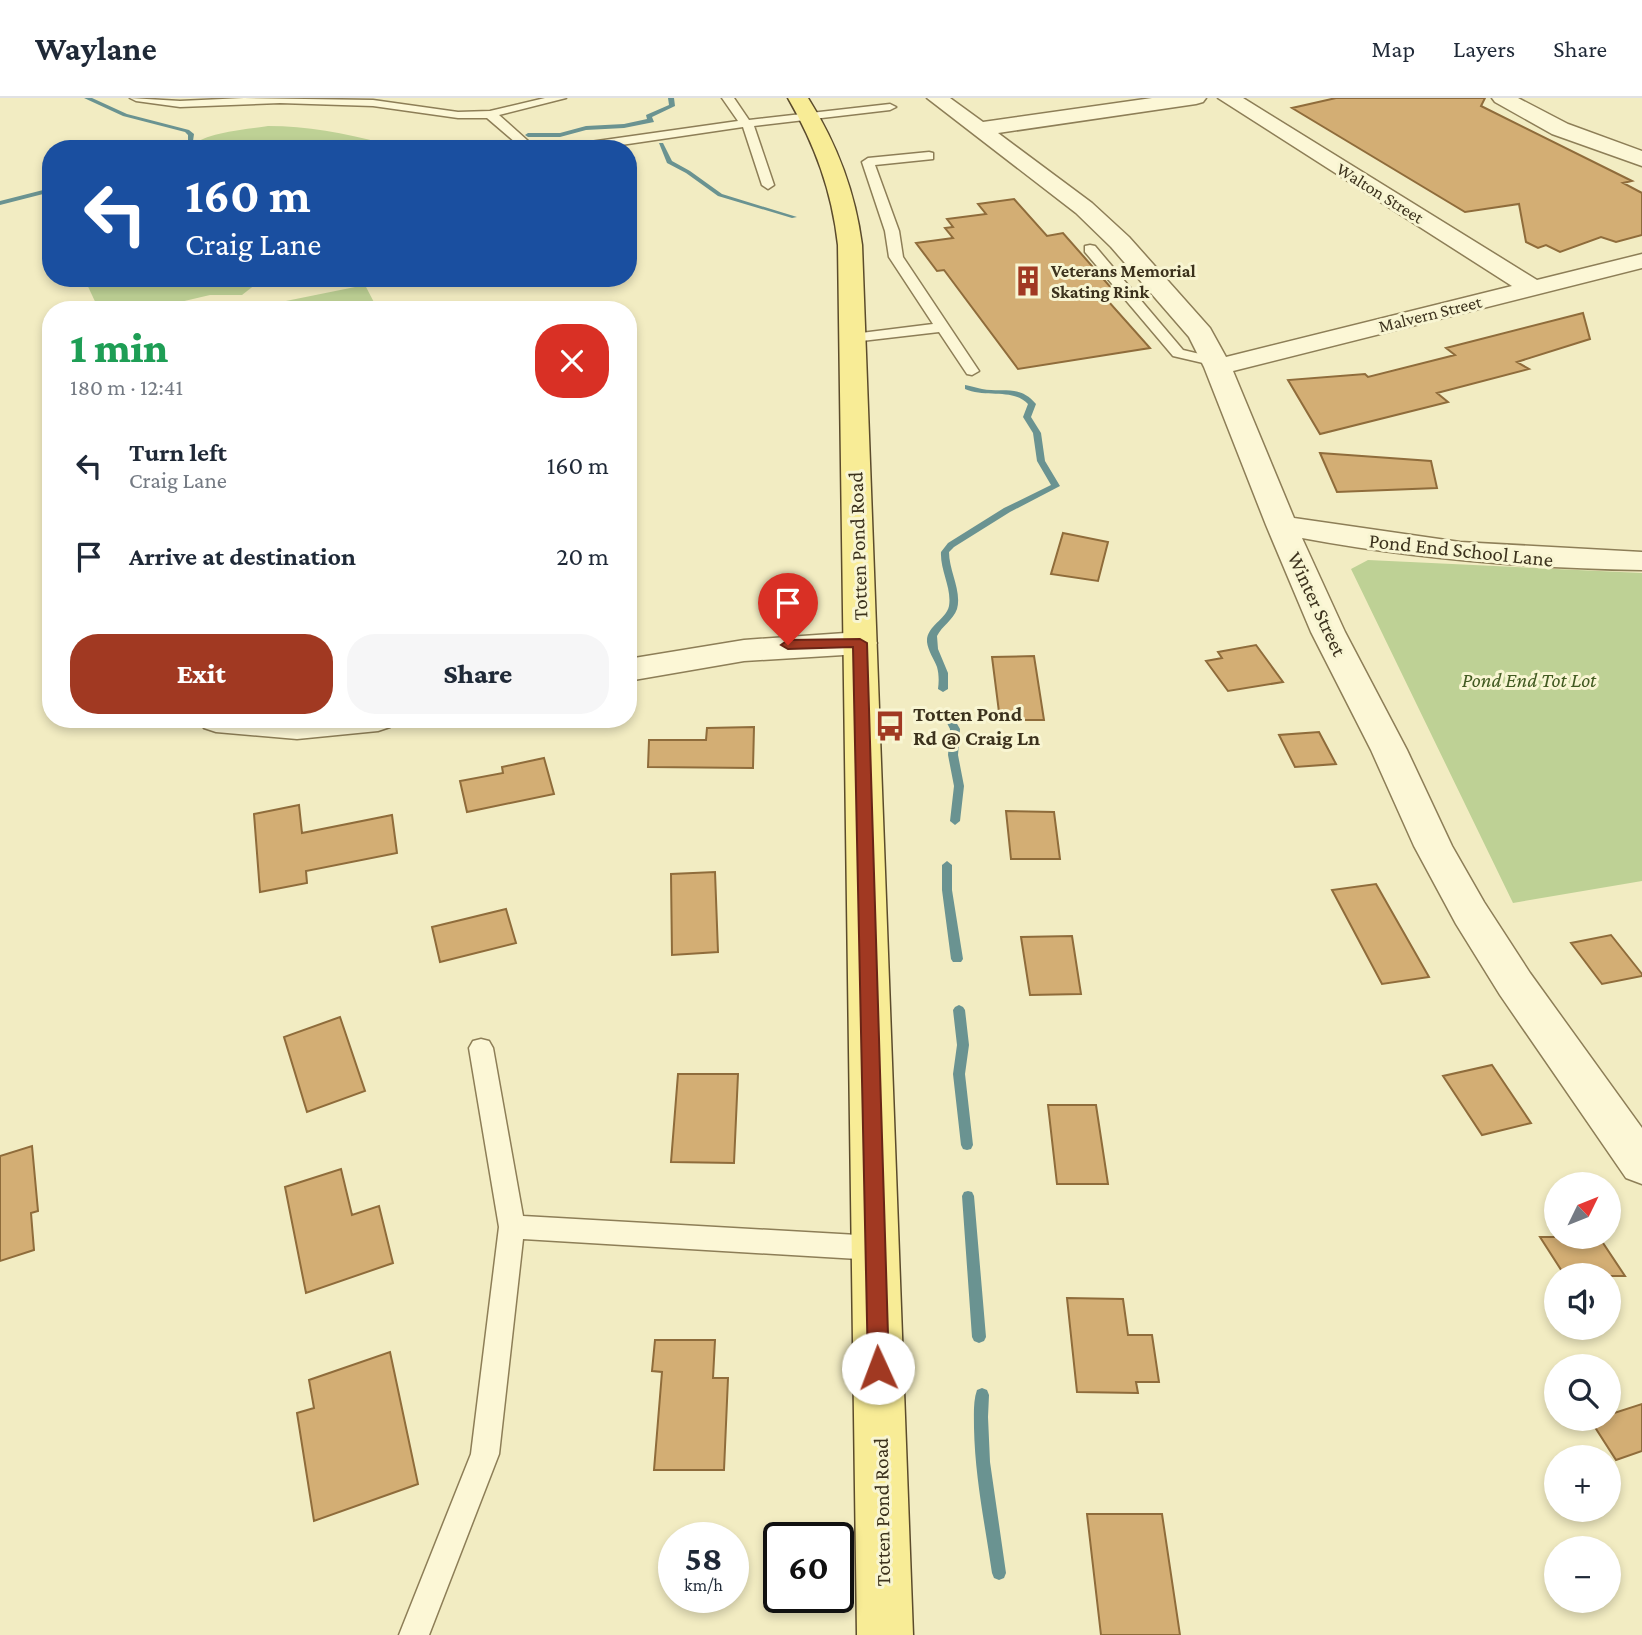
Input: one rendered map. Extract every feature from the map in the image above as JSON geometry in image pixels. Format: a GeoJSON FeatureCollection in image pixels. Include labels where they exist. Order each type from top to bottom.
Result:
{"type":"FeatureCollection","features":[{"type":"Feature","properties":{"kind":"main road","name":"Totten Pond Road"},"geometry":{"type":"LineString","coordinates":[[803,107],[832,163],[845,208],[851,263],[885,1635]]}},
{"type":"Feature","properties":{"kind":"street","name":"Winter Street"},"geometry":{"type":"LineString","coordinates":[[937,98],[1084,208],[1120,242],[1201,334],[1217,364],[1281,525],[1328,632],[1470,913],[1530,1005],[1642,1164]]}},
{"type":"Feature","properties":{"kind":"street"},"geometry":{"type":"LineString","coordinates":[[981,129],[1196,98]]}},
{"type":"Feature","properties":{"kind":"street","name":"Walton Street"},"geometry":{"type":"LineString","coordinates":[[1228,98],[1533,288]]}},
{"type":"Feature","properties":{"kind":"street"},"geometry":{"type":"LineString","coordinates":[[1502,98],[1560,129],[1642,159]]}},
{"type":"Feature","properties":{"kind":"street","name":"Malvern Street"},"geometry":{"type":"LineString","coordinates":[[1217,364],[1642,261]]}},
{"type":"Feature","properties":{"kind":"street","name":"Pond End School Lane"},"geometry":{"type":"LineString","coordinates":[[1281,525],[1373,543],[1454,552],[1565,560],[1642,561]]}},
{"type":"Feature","properties":{"kind":"street"},"geometry":{"type":"LineString","coordinates":[[637,668],[709,653],[765,646],[860,643]]}},
{"type":"Feature","properties":{"kind":"lane"},"geometry":{"type":"LineString","coordinates":[[136,98],[180,104],[337,101],[373,103],[445,114],[490,114],[560,98]]}},
{"type":"Feature","properties":{"kind":"lane"},"geometry":{"type":"LineString","coordinates":[[727,98],[746,123],[768,185]]}},
{"type":"Feature","properties":{"kind":"lane"},"geometry":{"type":"LineString","coordinates":[[630,140],[746,123],[803,107],[890,107]]}},
{"type":"Feature","properties":{"kind":"lane"},"geometry":{"type":"LineString","coordinates":[[490,114],[520,140]]}},
{"type":"Feature","properties":{"kind":"lane"},"geometry":{"type":"LineString","coordinates":[[929,156],[868,162],[892,231],[896,257],[972,371]]}},
{"type":"Feature","properties":{"kind":"lane"},"geometry":{"type":"LineString","coordinates":[[1090,249],[1178,354],[1217,364]]}},
{"type":"Feature","properties":{"kind":"lane"},"geometry":{"type":"LineString","coordinates":[[853,338],[942,327]]}},
{"type":"Feature","properties":{"kind":"lane"},"geometry":{"type":"LineString","coordinates":[[414,1635],[485,1454],[512,1227],[481,1048]]}},
{"type":"Feature","properties":{"kind":"lane"},"geometry":{"type":"LineString","coordinates":[[512,1227],[875,1248]]}},
{"type":"Feature","properties":{"kind":"green space"},"geometry":{"type":"Polygon","coordinates":[[[268,126],[297,127],[370,140],[201,140],[268,126]]]}},
{"type":"Feature","properties":{"kind":"green space"},"geometry":{"type":"Polygon","coordinates":[[[88,287],[252,287],[242,295],[210,295],[184,301],[95,301],[88,287]]]}},
{"type":"Feature","properties":{"kind":"green space"},"geometry":{"type":"Polygon","coordinates":[[[366,287],[373,301],[286,301],[366,287]]]}},
{"type":"Feature","properties":{"kind":"green space","name":"Pond End Tot Lot"},"geometry":{"type":"Polygon","coordinates":[[[1368,560],[1642,573],[1642,881],[1513,903],[1351,569],[1368,560]]]}},
{"type":"Feature","properties":{"kind":"building"},"geometry":{"type":"Polygon","coordinates":[[[1336,98],[1485,98],[1481,106],[1632,181],[1623,183],[1642,193],[1642,235],[1616,242],[1601,237],[1560,252],[1546,245],[1538,248],[1526,242],[1519,204],[1465,212],[1292,108],[1336,98]]]}},
{"type":"Feature","properties":{"kind":"building","name":"Veterans Memorial Skating Rink"},"geometry":{"type":"Polygon","coordinates":[[[1014,199],[1047,236],[1063,233],[1113,290],[1100,292],[1150,348],[1018,369],[944,270],[937,271],[916,243],[953,238],[945,228],[953,227],[947,219],[986,214],[978,204],[1014,199]]]}},
{"type":"Feature","properties":{"kind":"building"},"geometry":{"type":"Polygon","coordinates":[[[1583,313],[1590,339],[1517,362],[1529,369],[1437,393],[1448,402],[1320,434],[1288,380],[1365,374],[1368,377],[1455,355],[1446,348],[1583,313]]]}},
{"type":"Feature","properties":{"kind":"building"},"geometry":{"type":"Polygon","coordinates":[[[1320,453],[1431,461],[1437,488],[1337,492],[1320,453]]]}},
{"type":"Feature","properties":{"kind":"building"},"geometry":{"type":"Polygon","coordinates":[[[1063,533],[1108,542],[1098,581],[1051,574],[1063,533]]]}},
{"type":"Feature","properties":{"kind":"building"},"geometry":{"type":"Polygon","coordinates":[[[1256,645],[1283,682],[1228,691],[1206,661],[1222,658],[1218,652],[1256,645]]]}},
{"type":"Feature","properties":{"kind":"building"},"geometry":{"type":"Polygon","coordinates":[[[1034,656],[1044,720],[1000,720],[992,657],[1034,656]]]}},
{"type":"Feature","properties":{"kind":"building"},"geometry":{"type":"Polygon","coordinates":[[[754,727],[753,768],[648,767],[649,740],[706,740],[707,728],[754,727]]]}},
{"type":"Feature","properties":{"kind":"building"},"geometry":{"type":"Polygon","coordinates":[[[1319,732],[1336,764],[1295,767],[1279,735],[1319,732]]]}},
{"type":"Feature","properties":{"kind":"building"},"geometry":{"type":"Polygon","coordinates":[[[544,758],[554,794],[467,812],[460,781],[503,773],[502,767],[544,758]]]}},
{"type":"Feature","properties":{"kind":"building"},"geometry":{"type":"Polygon","coordinates":[[[299,805],[302,833],[392,815],[397,853],[306,871],[307,883],[260,892],[254,814],[299,805]]]}},
{"type":"Feature","properties":{"kind":"building"},"geometry":{"type":"Polygon","coordinates":[[[1006,811],[1054,812],[1060,859],[1011,859],[1006,811]]]}},
{"type":"Feature","properties":{"kind":"building"},"geometry":{"type":"Polygon","coordinates":[[[715,872],[718,952],[672,955],[671,874],[715,872]]]}},
{"type":"Feature","properties":{"kind":"building"},"geometry":{"type":"Polygon","coordinates":[[[1376,884],[1429,977],[1382,984],[1332,890],[1376,884]]]}},
{"type":"Feature","properties":{"kind":"building"},"geometry":{"type":"Polygon","coordinates":[[[506,909],[516,943],[440,962],[432,927],[506,909]]]}},
{"type":"Feature","properties":{"kind":"building"},"geometry":{"type":"Polygon","coordinates":[[[1611,935],[1642,976],[1602,984],[1571,943],[1611,935]]]}},
{"type":"Feature","properties":{"kind":"building"},"geometry":{"type":"Polygon","coordinates":[[[1072,936],[1081,994],[1030,995],[1021,937],[1072,936]]]}},
{"type":"Feature","properties":{"kind":"building"},"geometry":{"type":"Polygon","coordinates":[[[340,1017],[365,1091],[307,1112],[284,1037],[340,1017]]]}},
{"type":"Feature","properties":{"kind":"building"},"geometry":{"type":"Polygon","coordinates":[[[1492,1065],[1531,1123],[1482,1135],[1443,1076],[1492,1065]]]}},
{"type":"Feature","properties":{"kind":"building"},"geometry":{"type":"Polygon","coordinates":[[[678,1074],[738,1074],[734,1163],[671,1162],[678,1074]]]}},
{"type":"Feature","properties":{"kind":"building"},"geometry":{"type":"Polygon","coordinates":[[[1048,1105],[1096,1105],[1108,1184],[1057,1184],[1048,1105]]]}},
{"type":"Feature","properties":{"kind":"building"},"geometry":{"type":"Polygon","coordinates":[[[32,1146],[38,1211],[31,1213],[34,1250],[0,1261],[0,1156],[32,1146]]]}},
{"type":"Feature","properties":{"kind":"building"},"geometry":{"type":"Polygon","coordinates":[[[341,1169],[352,1215],[379,1206],[393,1263],[306,1293],[285,1187],[341,1169]]]}},
{"type":"Feature","properties":{"kind":"building"},"geometry":{"type":"Polygon","coordinates":[[[1548,1250],[1608,1250],[1616,1263],[1557,1263],[1548,1250]]]}},
{"type":"Feature","properties":{"kind":"building"},"geometry":{"type":"Polygon","coordinates":[[[1067,1298],[1123,1299],[1128,1335],[1152,1335],[1159,1382],[1136,1382],[1138,1393],[1077,1392],[1067,1298]]]}},
{"type":"Feature","properties":{"kind":"building"},"geometry":{"type":"Polygon","coordinates":[[[655,1340],[715,1340],[713,1378],[728,1378],[724,1470],[654,1470],[662,1372],[652,1371],[655,1340]]]}},
{"type":"Feature","properties":{"kind":"building"},"geometry":{"type":"Polygon","coordinates":[[[390,1352],[418,1484],[314,1521],[297,1413],[314,1408],[309,1380],[390,1352]]]}},
{"type":"Feature","properties":{"kind":"building"},"geometry":{"type":"Polygon","coordinates":[[[1642,1404],[1642,1451],[1621,1458],[1621,1445],[1606,1445],[1597,1431],[1621,1431],[1621,1411],[1642,1404]]]}},
{"type":"Feature","properties":{"kind":"building"},"geometry":{"type":"Polygon","coordinates":[[[1087,1514],[1162,1514],[1180,1635],[1101,1635],[1087,1514]]]}},
{"type":"Feature","properties":{"kind":"waterway"},"geometry":{"type":"LineString","coordinates":[[87,98],[125,115],[187,131],[191,134],[191,140]]}},
{"type":"Feature","properties":{"kind":"waterway"},"geometry":{"type":"LineString","coordinates":[[652,121],[648,116],[672,106],[671,98]]}},
{"type":"Feature","properties":{"kind":"waterway"},"geometry":{"type":"LineString","coordinates":[[528,135],[560,135],[586,128],[624,126],[650,120]]}},
{"type":"Feature","properties":{"kind":"waterway"},"geometry":{"type":"LineString","coordinates":[[661,144],[669,162],[720,195],[794,217]]}},
{"type":"Feature","properties":{"kind":"waterway"},"geometry":{"type":"LineString","coordinates":[[0,203],[42,192]]}},
{"type":"Feature","properties":{"kind":"waterway"},"geometry":{"type":"LineString","coordinates":[[943,689],[942,667],[933,649],[932,636],[949,616],[953,606],[945,552],[951,545],[1007,510],[1056,486],[1041,461],[1037,433],[1027,417],[1032,404],[1026,397],[1011,392],[976,391],[968,387]]}},
{"type":"Feature","properties":{"kind":"waterway"},"geometry":{"type":"LineString","coordinates":[[950,719],[955,729],[953,755],[959,786],[955,821]]}},
{"type":"Feature","properties":{"kind":"waterway"},"geometry":{"type":"LineString","coordinates":[[947,865],[947,890],[957,959]]}},
{"type":"Feature","properties":{"kind":"waterway"},"geometry":{"type":"LineString","coordinates":[[959,1010],[963,1045],[959,1074],[967,1145]]}},
{"type":"Feature","properties":{"kind":"waterway"},"geometry":{"type":"LineString","coordinates":[[968,1196],[979,1337]]}},
{"type":"Feature","properties":{"kind":"waterway"},"geometry":{"type":"LineString","coordinates":[[982,1395],[983,1462],[999,1573]]}},
{"type":"Feature","properties":{"kind":"place","name":"Veterans Memorial Skating Rink"},"geometry":{"type":"Point","coordinates":[1028,281]}},
{"type":"Feature","properties":{"kind":"place","name":"Totten Pond Rd @ Craig Ln"},"geometry":{"type":"Point","coordinates":[890,726]}},
{"type":"Feature","properties":{"kind":"route"},"geometry":{"type":"LineString","coordinates":[[788,645],[860,643],[878,1368]]}}]}
